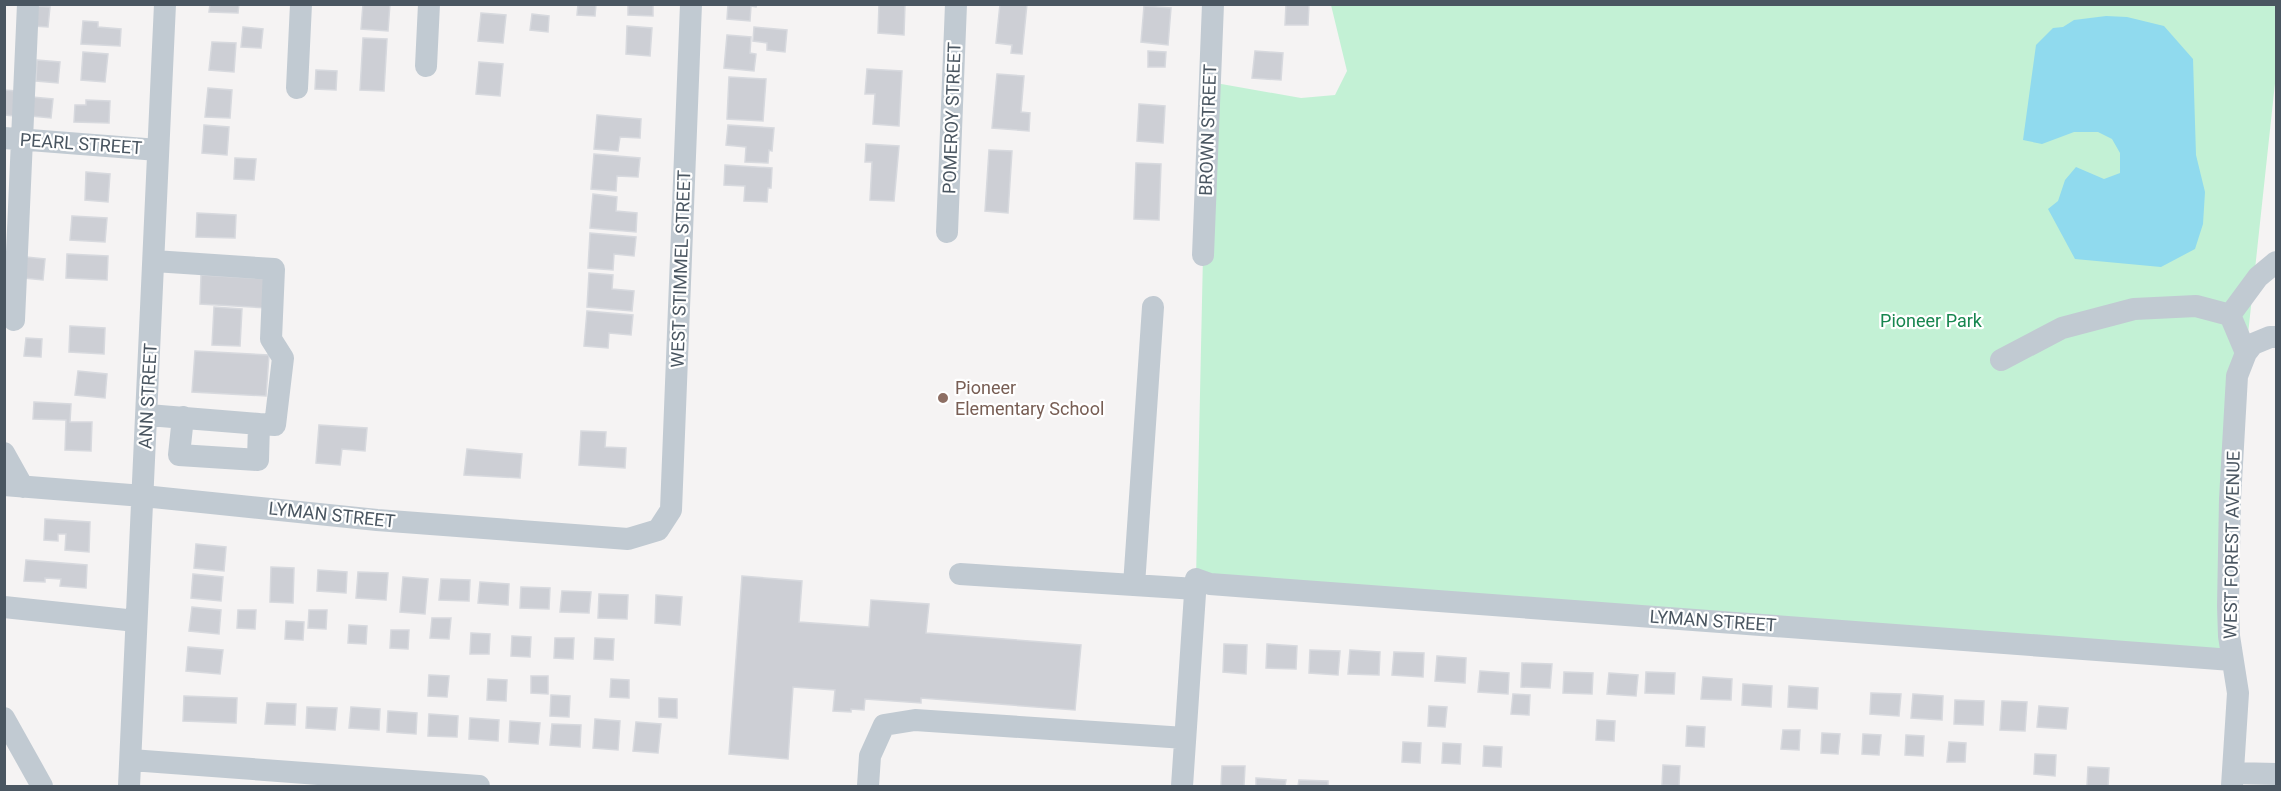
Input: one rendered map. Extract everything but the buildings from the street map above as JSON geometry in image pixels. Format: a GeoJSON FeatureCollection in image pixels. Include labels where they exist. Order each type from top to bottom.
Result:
{"type":"FeatureCollection","features":[{"type":"Feature","properties":{"kind":"street"},"geometry":{"type":"LineString","coordinates":[[14,320],[14,139],[28,4]]}},
{"type":"Feature","properties":{"kind":"street","name":"ANN STREET"},"geometry":{"type":"LineString","coordinates":[[129,786],[148,414],[165,4]]}},
{"type":"Feature","properties":{"kind":"street"},"geometry":{"type":"LineString","coordinates":[[297,88],[301,4]]}},
{"type":"Feature","properties":{"kind":"street"},"geometry":{"type":"LineString","coordinates":[[426,66],[429,4]]}},
{"type":"Feature","properties":{"kind":"street","name":"WEST STIMMEL STREET"},"geometry":{"type":"LineString","coordinates":[[658,530],[671,510],[691,4]]}},
{"type":"Feature","properties":{"kind":"street","name":"POMEROY STREET"},"geometry":{"type":"LineString","coordinates":[[947,232],[956,4]]}},
{"type":"Feature","properties":{"kind":"street","name":"BROWN STREET"},"geometry":{"type":"LineString","coordinates":[[1203,255],[1213,4]]}},
{"type":"Feature","properties":{"kind":"street","name":"PEARL STREET"},"geometry":{"type":"LineString","coordinates":[[14,139],[158,150]]}},
{"type":"Feature","properties":{"kind":"street"},"geometry":{"type":"LineString","coordinates":[[148,414],[275,425],[283,358],[271,339],[274,269],[154,261]]}},
{"type":"Feature","properties":{"kind":"street"},"geometry":{"type":"LineString","coordinates":[[2230,315],[2258,277],[2277,262]]}},
{"type":"Feature","properties":{"kind":"street"},"geometry":{"type":"LineString","coordinates":[[2001,360],[2062,328],[2134,309],[2196,306],[2230,315],[2249,349],[2270,337],[2277,337]]}},
{"type":"Feature","properties":{"kind":"street"},"geometry":{"type":"LineString","coordinates":[[1134,585],[1153,307]]}},
{"type":"Feature","properties":{"kind":"street","name":"WEST FOREST AVENUE"},"geometry":{"type":"LineString","coordinates":[[2233,780],[2238,693],[2232,660],[2228,606],[2230,499],[2237,376],[2249,349]]}},
{"type":"Feature","properties":{"kind":"street"},"geometry":{"type":"LineString","coordinates":[[183,417],[179,455],[258,460],[259,424]]}},
{"type":"Feature","properties":{"kind":"street"},"geometry":{"type":"LineString","coordinates":[[4,453],[14,486]]}},
{"type":"Feature","properties":{"kind":"street","name":"LYMAN STREET"},"geometry":{"type":"LineString","coordinates":[[14,486],[143,496],[377,520],[628,539],[658,530]]}},
{"type":"Feature","properties":{"kind":"street","name":"LYMAN STREET"},"geometry":{"type":"LineString","coordinates":[[960,574],[1134,585],[1210,584],[2232,660]]}},
{"type":"Feature","properties":{"kind":"street"},"geometry":{"type":"LineString","coordinates":[[1182,786],[1196,584]]}},
{"type":"Feature","properties":{"kind":"street"},"geometry":{"type":"LineString","coordinates":[[4,607],[136,621]]}},
{"type":"Feature","properties":{"kind":"street"},"geometry":{"type":"LineString","coordinates":[[4,718],[42,786]]}},
{"type":"Feature","properties":{"kind":"street"},"geometry":{"type":"LineString","coordinates":[[867,786],[870,756],[884,725],[915,720],[1185,738]]}},
{"type":"Feature","properties":{"kind":"street"},"geometry":{"type":"LineString","coordinates":[[131,760],[479,786]]}},
{"type":"Feature","properties":{"kind":"street"},"geometry":{"type":"LineString","coordinates":[[2233,780],[2277,774]]}},
{"type":"Feature","properties":{"kind":"green space","name":"Pioneer Park"},"geometry":{"type":"Polygon","coordinates":[[[1331,5],[2276,5],[2276,74],[2246,353],[2232,660],[1196,579],[1203,255],[1210,82],[1301,98],[1335,95],[1347,71],[1331,5]]]}},
{"type":"Feature","properties":{"kind":"water"},"geometry":{"type":"Polygon","coordinates":[[[2106,16],[2127,17],[2164,26],[2193,59],[2196,155],[2205,192],[2203,224],[2195,249],[2161,267],[2075,259],[2048,209],[2058,201],[2065,180],[2076,167],[2104,179],[2120,173],[2120,153],[2112,139],[2098,132],[2074,132],[2042,144],[2023,140],[2036,45],[2053,28],[2063,27],[2074,20],[2106,16]]]}},
{"type":"Feature","properties":{"kind":"place","name":"Pioneer Elementary School"},"geometry":{"type":"Point","coordinates":[943,398]}}]}
